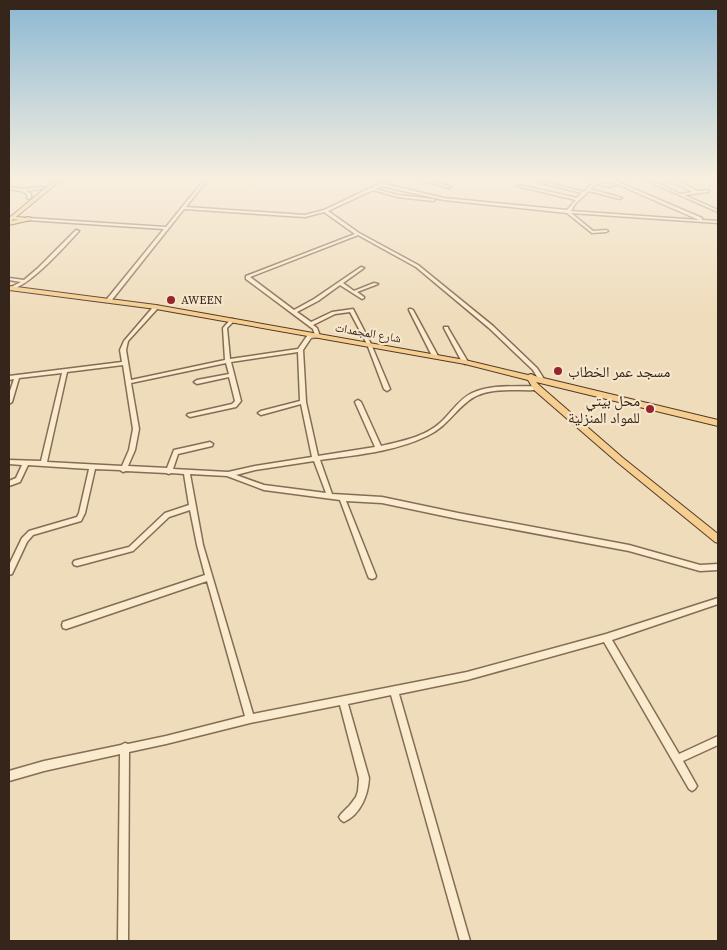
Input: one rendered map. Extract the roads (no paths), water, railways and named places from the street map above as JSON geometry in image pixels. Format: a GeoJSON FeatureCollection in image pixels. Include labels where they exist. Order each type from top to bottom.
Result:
{"type":"FeatureCollection","features":[{"type":"Feature","properties":{"kind":"main road","name":"شارع المجمدات"},"geometry":{"type":"LineString","coordinates":[[10,288],[156,307],[435,356],[532,376],[718,423]]}},
{"type":"Feature","properties":{"kind":"main road"},"geometry":{"type":"LineString","coordinates":[[532,376],[533,383],[537,388],[620,460],[718,539]]}},
{"type":"Feature","properties":{"kind":"street"},"geometry":{"type":"LineString","coordinates":[[110,224],[167,228]]}},
{"type":"Feature","properties":{"kind":"street"},"geometry":{"type":"LineString","coordinates":[[109,300],[170,224]]}},
{"type":"Feature","properties":{"kind":"street"},"geometry":{"type":"LineString","coordinates":[[344,224],[358,234],[417,266],[491,327],[535,369],[541,379]]}},
{"type":"Feature","properties":{"kind":"street"},"geometry":{"type":"LineString","coordinates":[[582,224],[591,232],[606,231]]}},
{"type":"Feature","properties":{"kind":"street"},"geometry":{"type":"LineString","coordinates":[[10,288],[25,281],[77,231]]}},
{"type":"Feature","properties":{"kind":"street"},"geometry":{"type":"LineString","coordinates":[[330,496],[316,459],[303,402],[300,350],[309,338],[318,336],[311,324],[248,278],[248,276],[358,234]]}},
{"type":"Feature","properties":{"kind":"street"},"geometry":{"type":"LineString","coordinates":[[294,312],[362,268]]}},
{"type":"Feature","properties":{"kind":"street"},"geometry":{"type":"LineString","coordinates":[[9,278],[25,281]]}},
{"type":"Feature","properties":{"kind":"street"},"geometry":{"type":"LineString","coordinates":[[340,284],[362,298]]}},
{"type":"Feature","properties":{"kind":"street"},"geometry":{"type":"LineString","coordinates":[[354,292],[376,284]]}},
{"type":"Feature","properties":{"kind":"street"},"geometry":{"type":"LineString","coordinates":[[124,470],[132,450],[136,429],[123,350],[126,341],[156,307]]}},
{"type":"Feature","properties":{"kind":"street"},"geometry":{"type":"LineString","coordinates":[[311,324],[334,313],[351,310],[369,344],[387,389]]}},
{"type":"Feature","properties":{"kind":"street"},"geometry":{"type":"LineString","coordinates":[[411,310],[435,356]]}},
{"type":"Feature","properties":{"kind":"street"},"geometry":{"type":"LineString","coordinates":[[190,415],[237,404],[238,401],[228,361],[226,328],[233,320]]}},
{"type":"Feature","properties":{"kind":"street"},"geometry":{"type":"LineString","coordinates":[[446,328],[465,362]]}},
{"type":"Feature","properties":{"kind":"street"},"geometry":{"type":"LineString","coordinates":[[128,382],[228,361],[300,350]]}},
{"type":"Feature","properties":{"kind":"street"},"geometry":{"type":"LineString","coordinates":[[9,378],[124,363]]}},
{"type":"Feature","properties":{"kind":"street"},"geometry":{"type":"LineString","coordinates":[[43,464],[65,370]]}},
{"type":"Feature","properties":{"kind":"street"},"geometry":{"type":"LineString","coordinates":[[197,382],[232,375]]}},
{"type":"Feature","properties":{"kind":"street"},"geometry":{"type":"LineString","coordinates":[[9,402],[17,377]]}},
{"type":"Feature","properties":{"kind":"street"},"geometry":{"type":"LineString","coordinates":[[9,462],[93,466],[124,470],[227,474],[379,449],[429,433],[474,395],[483,392],[537,388]]}},
{"type":"Feature","properties":{"kind":"street"},"geometry":{"type":"LineString","coordinates":[[261,413],[303,402]]}},
{"type":"Feature","properties":{"kind":"street"},"geometry":{"type":"LineString","coordinates":[[358,402],[379,449]]}},
{"type":"Feature","properties":{"kind":"street"},"geometry":{"type":"LineString","coordinates":[[169,472],[176,452],[210,444]]}},
{"type":"Feature","properties":{"kind":"street"},"geometry":{"type":"LineString","coordinates":[[9,484],[18,480],[26,464]]}},
{"type":"Feature","properties":{"kind":"street"},"geometry":{"type":"LineString","coordinates":[[9,572],[24,540],[30,533],[79,519],[93,466]]}},
{"type":"Feature","properties":{"kind":"street"},"geometry":{"type":"LineString","coordinates":[[187,473],[200,545],[250,719]]}},
{"type":"Feature","properties":{"kind":"street"},"geometry":{"type":"LineString","coordinates":[[227,474],[264,487],[342,498],[382,500],[629,548],[700,568],[718,567]]}},
{"type":"Feature","properties":{"kind":"street"},"geometry":{"type":"LineString","coordinates":[[342,498],[372,576]]}},
{"type":"Feature","properties":{"kind":"street"},"geometry":{"type":"LineString","coordinates":[[77,563],[131,549],[167,515],[192,506]]}},
{"type":"Feature","properties":{"kind":"street"},"geometry":{"type":"LineString","coordinates":[[66,624],[210,577]]}},
{"type":"Feature","properties":{"kind":"street"},"geometry":{"type":"LineString","coordinates":[[9,776],[125,747],[166,740],[250,719],[394,692],[467,676],[606,638],[718,601]]}},
{"type":"Feature","properties":{"kind":"street"},"geometry":{"type":"LineString","coordinates":[[606,638],[692,786]]}},
{"type":"Feature","properties":{"kind":"street"},"geometry":{"type":"LineString","coordinates":[[394,692],[466,941]]}},
{"type":"Feature","properties":{"kind":"street"},"geometry":{"type":"LineString","coordinates":[[343,702],[364,778],[362,798],[344,817]]}},
{"type":"Feature","properties":{"kind":"street"},"geometry":{"type":"LineString","coordinates":[[676,760],[718,740]]}},
{"type":"Feature","properties":{"kind":"street"},"geometry":{"type":"LineString","coordinates":[[123,941],[125,747]]}},
{"type":"Feature","properties":{"kind":"place","name":"AWEEN"},"geometry":{"type":"Point","coordinates":[171,300]}},
{"type":"Feature","properties":{"kind":"place","name":"مسجد عمر الخطاب"},"geometry":{"type":"Point","coordinates":[558,371]}},
{"type":"Feature","properties":{"kind":"place","name":"محل بيتي للمواد المنزلية"},"geometry":{"type":"Point","coordinates":[650,409]}}]}
